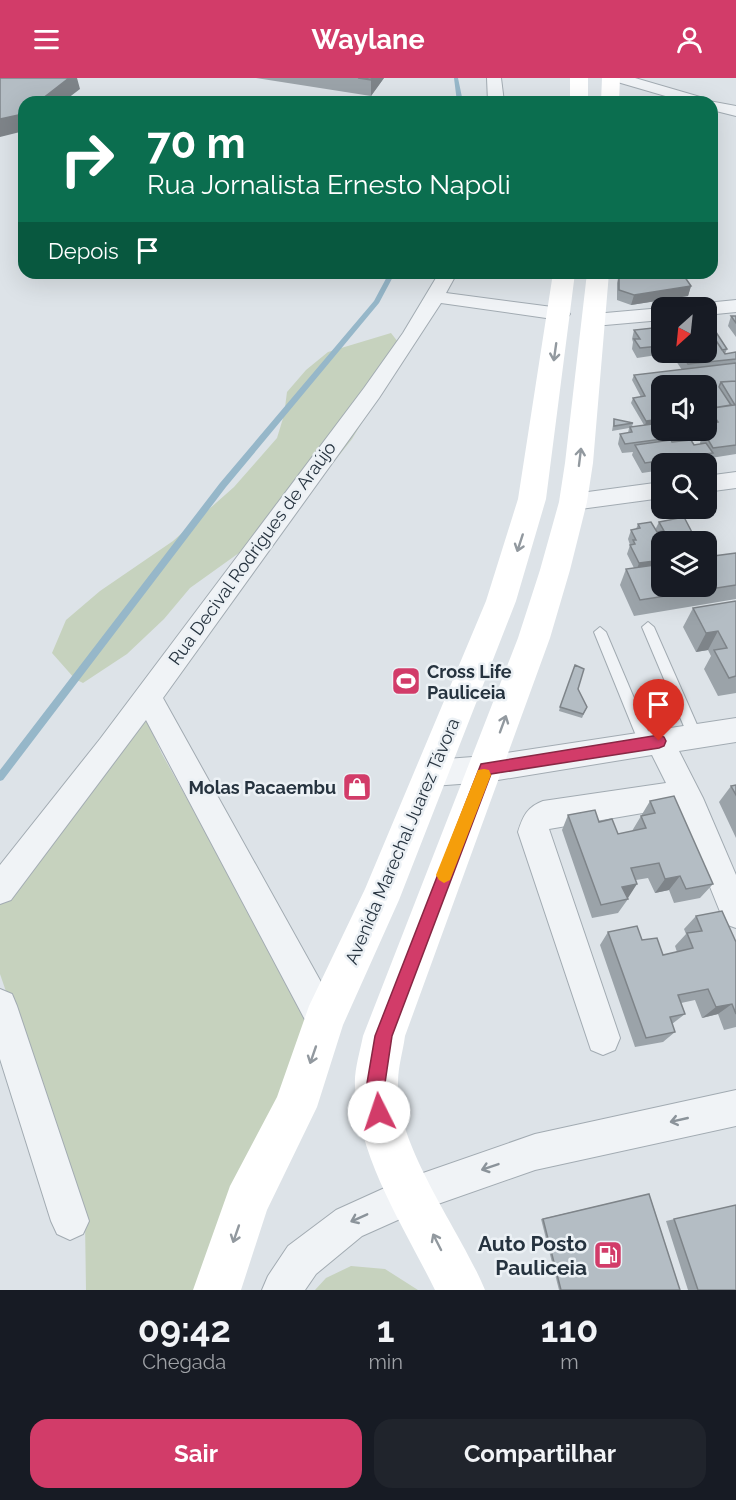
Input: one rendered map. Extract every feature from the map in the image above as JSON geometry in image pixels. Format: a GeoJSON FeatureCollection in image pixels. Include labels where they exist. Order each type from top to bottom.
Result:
{"type":"FeatureCollection","features":[{"type":"Feature","properties":{"kind":"street"},"geometry":{"type":"LineString","coordinates":[[495,78],[496,96]]}},
{"type":"Feature","properties":{"kind":"street"},"geometry":{"type":"LineString","coordinates":[[579,78],[579,96]]}},
{"type":"Feature","properties":{"kind":"street"},"geometry":{"type":"LineString","coordinates":[[610,96],[611,78]]}},
{"type":"Feature","properties":{"kind":"street"},"geometry":{"type":"LineString","coordinates":[[619,78],[681,96]]}},
{"type":"Feature","properties":{"kind":"street"},"geometry":{"type":"LineString","coordinates":[[718,106],[736,111]]}},
{"type":"Feature","properties":{"kind":"street","name":"Rua Decival Rodrigues de Araújo"},"geometry":{"type":"LineString","coordinates":[[0,889],[148,697],[370,391],[435,297],[445,279]]}},
{"type":"Feature","properties":{"kind":"street","name":"Avenida Marechal Juarez Távora"},"geometry":{"type":"LineString","coordinates":[[217,1290],[246,1202],[295,1107],[324,1021],[380,900],[501,601],[524,531],[544,426],[563,279]]}},
{"type":"Feature","properties":{"kind":"street"},"geometry":{"type":"LineString","coordinates":[[461,1290],[390,1152],[379,1112],[376,1083],[384,1036],[534,638],[573,502],[597,279]]}},
{"type":"Feature","properties":{"kind":"street"},"geometry":{"type":"LineString","coordinates":[[435,297],[560,314]]}},
{"type":"Feature","properties":{"kind":"street"},"geometry":{"type":"LineString","coordinates":[[717,308],[736,306]]}},
{"type":"Feature","properties":{"kind":"street"},"geometry":{"type":"LineString","coordinates":[[594,320],[651,316]]}},
{"type":"Feature","properties":{"kind":"street"},"geometry":{"type":"LineString","coordinates":[[717,483],[736,480]]}},
{"type":"Feature","properties":{"kind":"street"},"geometry":{"type":"LineString","coordinates":[[573,502],[651,491]]}},
{"type":"Feature","properties":{"kind":"street"},"geometry":{"type":"LineString","coordinates":[[148,697],[324,1021]]}},
{"type":"Feature","properties":{"kind":"street"},"geometry":{"type":"LineString","coordinates":[[433,773],[486,769],[736,730]]}},
{"type":"Feature","properties":{"kind":"street"},"geometry":{"type":"LineString","coordinates":[[652,742],[693,807],[736,913]]}},
{"type":"Feature","properties":{"kind":"street"},"geometry":{"type":"LineString","coordinates":[[603,1038],[533,832],[534,826],[543,815],[672,795],[686,799],[693,807]]}},
{"type":"Feature","properties":{"kind":"street"},"geometry":{"type":"LineString","coordinates":[[0,1006],[70,1221]]}},
{"type":"Feature","properties":{"kind":"street"},"geometry":{"type":"LineString","coordinates":[[282,1290],[302,1260],[349,1223],[412,1194],[535,1152],[736,1108]]}},
{"type":"Feature","properties":{"kind":"lane"},"geometry":{"type":"LineString","coordinates":[[648,627],[695,736]]}},
{"type":"Feature","properties":{"kind":"lane"},"geometry":{"type":"LineString","coordinates":[[600,632],[652,742]]}},
{"type":"Feature","properties":{"kind":"green space"},"geometry":{"type":"Polygon","coordinates":[[[391,333],[405,351],[352,439],[292,515],[190,588],[164,619],[127,654],[83,683],[75,679],[52,653],[66,620],[100,591],[173,541],[234,487],[277,438],[284,415],[287,392],[306,370],[328,352],[391,333]]]}},
{"type":"Feature","properties":{"kind":"green space"},"geometry":{"type":"Polygon","coordinates":[[[143,713],[162,754],[308,1016],[207,1290],[86,1290],[85,1222],[0,974],[0,897],[143,713]]]}},
{"type":"Feature","properties":{"kind":"green space"},"geometry":{"type":"Polygon","coordinates":[[[351,1266],[385,1269],[418,1290],[315,1290],[326,1278],[351,1266]]]}},
{"type":"Feature","properties":{"kind":"building"},"geometry":{"type":"Polygon","coordinates":[[[0,78],[69,78],[46,96],[18,96],[18,115],[0,119],[0,78]]]}},
{"type":"Feature","properties":{"kind":"building"},"geometry":{"type":"Polygon","coordinates":[[[619,279],[686,279],[691,286],[634,295],[619,290],[619,279]]]}},
{"type":"Feature","properties":{"kind":"building"},"geometry":{"type":"Polygon","coordinates":[[[651,328],[651,347],[640,348],[634,339],[640,339],[634,330],[651,328]]]}},
{"type":"Feature","properties":{"kind":"building"},"geometry":{"type":"Polygon","coordinates":[[[717,334],[727,349],[722,350],[717,342],[717,334]]]}},
{"type":"Feature","properties":{"kind":"building"},"geometry":{"type":"Polygon","coordinates":[[[717,342],[725,354],[736,352],[736,359],[717,361],[717,342]]]}},
{"type":"Feature","properties":{"kind":"building"},"geometry":{"type":"Polygon","coordinates":[[[736,363],[736,381],[721,382],[719,387],[731,405],[717,407],[717,375],[651,375],[651,420],[646,421],[633,398],[645,396],[634,375],[736,363]]]}},
{"type":"Feature","properties":{"kind":"building"},"geometry":{"type":"Polygon","coordinates":[[[736,381],[736,445],[713,448],[709,441],[717,441],[717,407],[735,405],[721,382],[736,381]]]}},
{"type":"Feature","properties":{"kind":"building"},"geometry":{"type":"Polygon","coordinates":[[[614,419],[633,423],[614,426],[614,419]]]}},
{"type":"Feature","properties":{"kind":"building"},"geometry":{"type":"Polygon","coordinates":[[[651,424],[651,441],[625,444],[620,434],[632,432],[630,427],[651,424]]]}},
{"type":"Feature","properties":{"kind":"building"},"geometry":{"type":"Polygon","coordinates":[[[664,441],[692,441],[694,445],[706,443],[713,453],[651,453],[651,462],[645,463],[635,445],[664,441]]]}},
{"type":"Feature","properties":{"kind":"building"},"geometry":{"type":"Polygon","coordinates":[[[685,519],[691,531],[664,531],[659,522],[685,519]]]}},
{"type":"Feature","properties":{"kind":"building"},"geometry":{"type":"Polygon","coordinates":[[[651,522],[656,531],[651,531],[651,561],[639,563],[630,545],[635,544],[633,540],[636,540],[631,530],[640,528],[638,524],[651,522]]]}},
{"type":"Feature","properties":{"kind":"building"},"geometry":{"type":"Polygon","coordinates":[[[736,553],[736,585],[717,588],[717,556],[736,553]]]}},
{"type":"Feature","properties":{"kind":"building"},"geometry":{"type":"Polygon","coordinates":[[[651,566],[651,597],[659,597],[640,600],[626,569],[651,566]]]}},
{"type":"Feature","properties":{"kind":"building"},"geometry":{"type":"Polygon","coordinates":[[[736,601],[736,676],[729,678],[714,650],[727,648],[718,631],[706,633],[693,608],[736,601]]]}},
{"type":"Feature","properties":{"kind":"building"},"geometry":{"type":"Polygon","coordinates":[[[575,665],[584,669],[578,689],[587,707],[583,714],[560,707],[575,665]]]}},
{"type":"Feature","properties":{"kind":"building"},"geometry":{"type":"Polygon","coordinates":[[[736,785],[736,795],[731,786],[736,785]]]}},
{"type":"Feature","properties":{"kind":"building"},"geometry":{"type":"Polygon","coordinates":[[[674,796],[713,884],[686,889],[680,876],[665,879],[659,863],[631,868],[637,884],[622,887],[628,899],[601,905],[568,815],[595,810],[599,822],[612,819],[618,834],[646,828],[641,816],[655,813],[650,801],[674,796]]]}},
{"type":"Feature","properties":{"kind":"building"},"geometry":{"type":"Polygon","coordinates":[[[722,911],[736,942],[736,1014],[732,1004],[716,1007],[708,989],[678,995],[685,1014],[670,1017],[675,1032],[646,1038],[608,932],[637,926],[642,940],[657,938],[663,955],[693,948],[687,933],[702,931],[696,916],[722,911]]]}},
{"type":"Feature","properties":{"kind":"building","name":"Auto Posto Pauliceia"},"geometry":{"type":"Polygon","coordinates":[[[649,1194],[680,1290],[561,1290],[543,1219],[649,1194]]]}},
{"type":"Feature","properties":{"kind":"building"},"geometry":{"type":"Polygon","coordinates":[[[736,1205],[736,1290],[698,1290],[674,1219],[736,1205]]]}},
{"type":"Feature","properties":{"kind":"waterway"},"geometry":{"type":"LineString","coordinates":[[456,78],[459,96]]}},
{"type":"Feature","properties":{"kind":"waterway"},"geometry":{"type":"LineString","coordinates":[[0,777],[223,485],[377,302],[389,279]]}},
{"type":"Feature","properties":{"kind":"slow traffic"},"geometry":{"type":"LineString","coordinates":[[444,875],[484,775]]}},
{"type":"Feature","properties":{"kind":"place","name":"Cross Life Pauliceia"},"geometry":{"type":"Point","coordinates":[406,681]}},
{"type":"Feature","properties":{"kind":"place","name":"Molas Pacaembu"},"geometry":{"type":"Point","coordinates":[357,787]}},
{"type":"Feature","properties":{"kind":"place","name":"Auto Posto Pauliceia"},"geometry":{"type":"Point","coordinates":[608,1255]}},
{"type":"Feature","properties":{"kind":"route"},"geometry":{"type":"LineString","coordinates":[[379,1112],[376,1083],[384,1036],[486,769],[659,741]]}}]}
